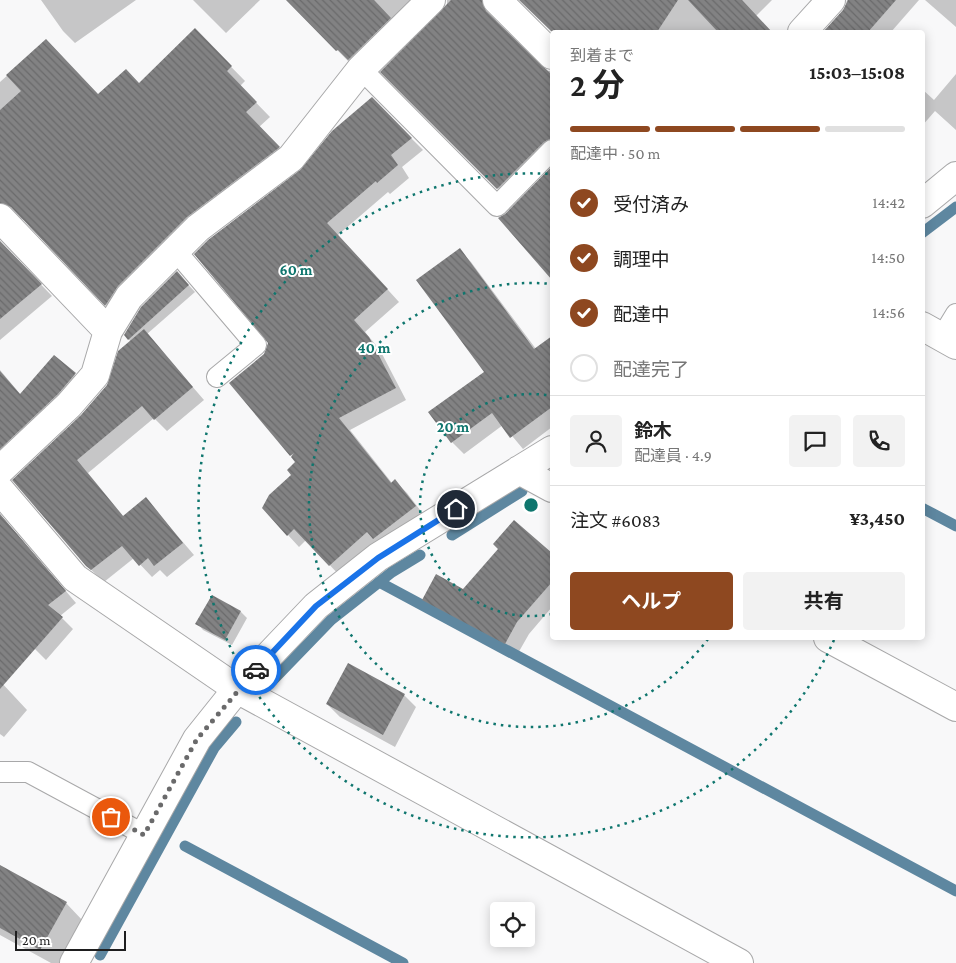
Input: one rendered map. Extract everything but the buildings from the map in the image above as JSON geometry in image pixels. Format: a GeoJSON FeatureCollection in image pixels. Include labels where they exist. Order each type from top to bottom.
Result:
{"type":"FeatureCollection","features":[{"type":"Feature","properties":{"kind":"street"},"geometry":{"type":"LineString","coordinates":[[0,470],[69,405],[95,375],[108,331],[129,297],[198,228],[290,158],[361,69],[431,0]]}},
{"type":"Feature","properties":{"kind":"street"},"geometry":{"type":"LineString","coordinates":[[496,0],[550,53]]}},
{"type":"Feature","properties":{"kind":"street"},"geometry":{"type":"LineString","coordinates":[[804,30],[830,0]]}},
{"type":"Feature","properties":{"kind":"street"},"geometry":{"type":"LineString","coordinates":[[925,202],[956,176]]}},
{"type":"Feature","properties":{"kind":"street"},"geometry":{"type":"LineString","coordinates":[[0,218],[108,331]]}},
{"type":"Feature","properties":{"kind":"street"},"geometry":{"type":"LineString","coordinates":[[74,963],[197,739],[237,689],[316,606],[378,558],[550,451]]}},
{"type":"Feature","properties":{"kind":"street"},"geometry":{"type":"LineString","coordinates":[[519,470],[550,487]]}},
{"type":"Feature","properties":{"kind":"street"},"geometry":{"type":"LineString","coordinates":[[0,490],[74,578],[237,689],[739,963]]}},
{"type":"Feature","properties":{"kind":"street"},"geometry":{"type":"LineString","coordinates":[[832,640],[956,707]]}},
{"type":"Feature","properties":{"kind":"lane"},"geometry":{"type":"LineString","coordinates":[[361,69],[497,206],[550,152]]}},
{"type":"Feature","properties":{"kind":"lane"},"geometry":{"type":"LineString","coordinates":[[176,250],[256,345],[217,377]]}},
{"type":"Feature","properties":{"kind":"lane"},"geometry":{"type":"LineString","coordinates":[[940,336],[956,314]]}},
{"type":"Feature","properties":{"kind":"lane"},"geometry":{"type":"LineString","coordinates":[[0,772],[28,772],[144,835]]}},
{"type":"Feature","properties":{"kind":"waterway"},"geometry":{"type":"LineString","coordinates":[[925,231],[956,207]]}},
{"type":"Feature","properties":{"kind":"waterway"},"geometry":{"type":"LineString","coordinates":[[452,535],[522,491]]}},
{"type":"Feature","properties":{"kind":"waterway"},"geometry":{"type":"LineString","coordinates":[[925,510],[956,526]]}},
{"type":"Feature","properties":{"kind":"waterway"},"geometry":{"type":"LineString","coordinates":[[272,681],[331,620],[392,572],[420,555]]}},
{"type":"Feature","properties":{"kind":"waterway"},"geometry":{"type":"LineString","coordinates":[[379,582],[956,891]]}},
{"type":"Feature","properties":{"kind":"waterway"},"geometry":{"type":"LineString","coordinates":[[100,955],[214,748],[236,722]]}},
{"type":"Feature","properties":{"kind":"waterway"},"geometry":{"type":"LineString","coordinates":[[185,846],[403,963]]}},
{"type":"Feature","properties":{"kind":"way so far"},"geometry":{"type":"LineString","coordinates":[[111,817],[144,835],[197,739],[237,689],[256,670]]}},
{"type":"Feature","properties":{"kind":"route"},"geometry":{"type":"LineString","coordinates":[[256,670],[316,606],[378,558],[456,509]]}}]}
